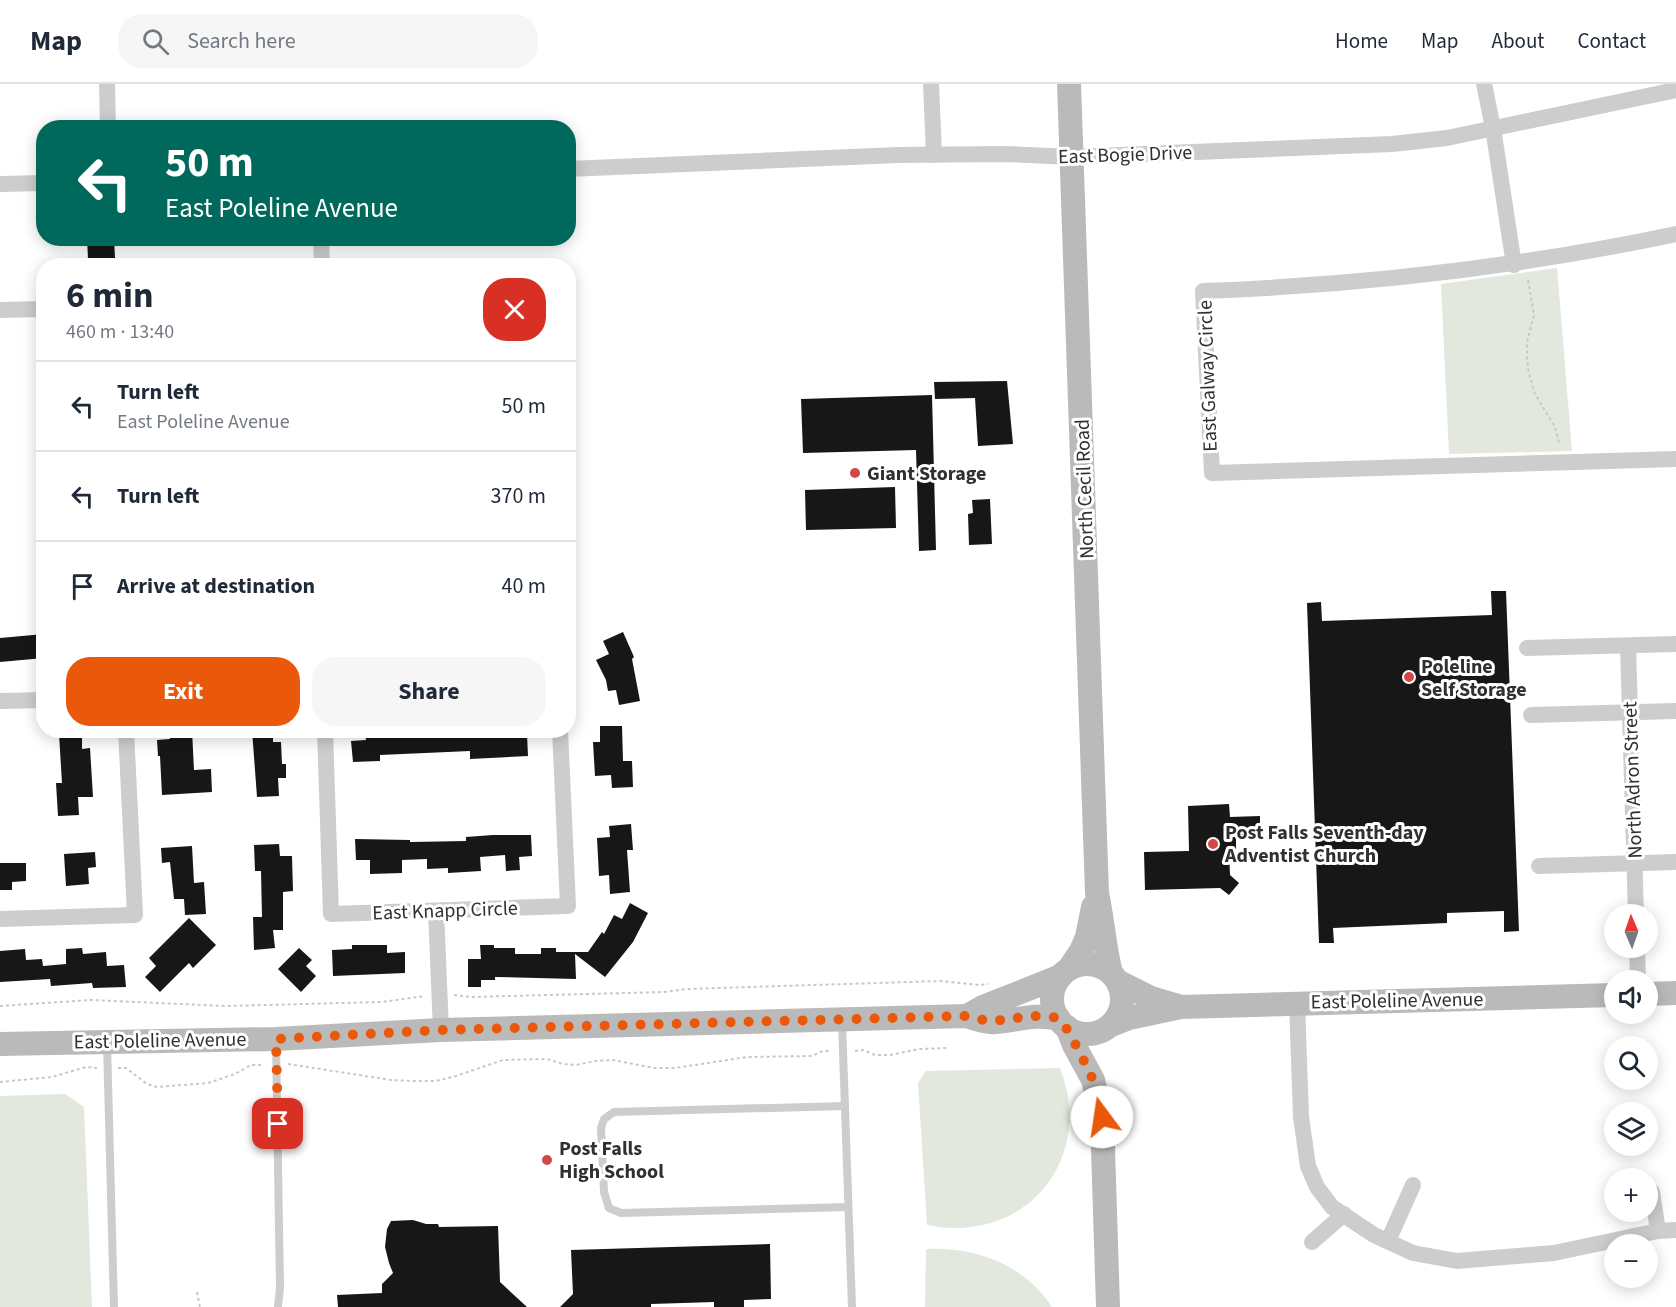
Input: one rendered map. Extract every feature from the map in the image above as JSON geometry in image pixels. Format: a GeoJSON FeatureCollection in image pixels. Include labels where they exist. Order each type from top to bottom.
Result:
{"type":"FeatureCollection","features":[{"type":"Feature","properties":{"kind":"main road","name":"North Cecil Road"},"geometry":{"type":"LineString","coordinates":[[1069,84],[1097,893],[1102,916],[1103,938],[1115,977]]}},
{"type":"Feature","properties":{"kind":"main road","name":"North Cecil Road"},"geometry":{"type":"LineString","coordinates":[[1065,972],[1081,951],[1087,937],[1089,919],[1097,893]]}},
{"type":"Feature","properties":{"kind":"main road"},"geometry":{"type":"LineString","coordinates":[[1093,1080],[1095,1057],[1106,1028],[1119,1015],[1122,992],[1115,977],[1102,967],[1080,964],[1065,972],[1055,986],[1052,997],[1054,1008],[1093,1080],[1102,1117],[1108,1307]]}},
{"type":"Feature","properties":{"kind":"main road","name":"East Poleline Avenue"},"geometry":{"type":"LineString","coordinates":[[967,1016],[983,1006],[1065,972]]}},
{"type":"Feature","properties":{"kind":"main road","name":"East Poleline Avenue"},"geometry":{"type":"LineString","coordinates":[[1115,977],[1151,998],[1181,1006]]}},
{"type":"Feature","properties":{"kind":"main road"},"geometry":{"type":"LineString","coordinates":[[1658,994],[1676,993]]}},
{"type":"Feature","properties":{"kind":"main road","name":"East Poleline Avenue"},"geometry":{"type":"LineString","coordinates":[[1106,1028],[1129,1018],[1181,1006],[1604,994]]}},
{"type":"Feature","properties":{"kind":"main road","name":"East Poleline Avenue"},"geometry":{"type":"LineString","coordinates":[[0,1044],[276,1039],[441,1030],[967,1016],[995,1022],[1044,1016],[1063,1023]]}},
{"type":"Feature","properties":{"kind":"main road"},"geometry":{"type":"LineString","coordinates":[[1063,1023],[1078,1032],[1090,1034],[1106,1028]]}},
{"type":"Feature","properties":{"kind":"street"},"geometry":{"type":"LineString","coordinates":[[106,84],[108,120]]}},
{"type":"Feature","properties":{"kind":"street"},"geometry":{"type":"LineString","coordinates":[[931,84],[934,155]]}},
{"type":"Feature","properties":{"kind":"street"},"geometry":{"type":"LineString","coordinates":[[1484,84],[1514,265]]}},
{"type":"Feature","properties":{"kind":"street","name":"East Bogie Drive"},"geometry":{"type":"LineString","coordinates":[[576,169],[934,155],[1006,154],[1072,157],[1392,144],[1447,138],[1676,90]]}},
{"type":"Feature","properties":{"kind":"street"},"geometry":{"type":"LineString","coordinates":[[0,184],[36,183]]}},
{"type":"Feature","properties":{"kind":"street","name":"East Galway Circle"},"geometry":{"type":"LineString","coordinates":[[1676,234],[1514,265],[1356,283],[1203,291],[1212,473],[1676,459]]}},
{"type":"Feature","properties":{"kind":"street"},"geometry":{"type":"LineString","coordinates":[[0,310],[36,309]]}},
{"type":"Feature","properties":{"kind":"street"},"geometry":{"type":"LineString","coordinates":[[1527,648],[1676,644]]}},
{"type":"Feature","properties":{"kind":"street","name":"North Adron Street"},"geometry":{"type":"LineString","coordinates":[[1628,646],[1636,904]]}},
{"type":"Feature","properties":{"kind":"street"},"geometry":{"type":"LineString","coordinates":[[0,700],[36,700]]}},
{"type":"Feature","properties":{"kind":"street"},"geometry":{"type":"LineString","coordinates":[[1531,715],[1676,711]]}},
{"type":"Feature","properties":{"kind":"street"},"geometry":{"type":"LineString","coordinates":[[0,919],[135,915],[126,738]]}},
{"type":"Feature","properties":{"kind":"street","name":"East Knapp Circle"},"geometry":{"type":"LineString","coordinates":[[325,738],[331,914],[568,906],[560,738]]}},
{"type":"Feature","properties":{"kind":"street"},"geometry":{"type":"LineString","coordinates":[[1539,866],[1676,862]]}},
{"type":"Feature","properties":{"kind":"street"},"geometry":{"type":"LineString","coordinates":[[436,911],[441,1030]]}},
{"type":"Feature","properties":{"kind":"street"},"geometry":{"type":"LineString","coordinates":[[1297,1002],[1301,1117],[1308,1166],[1317,1187],[1332,1207],[1374,1235],[1413,1253],[1457,1261],[1554,1253],[1658,1231],[1676,1230]]}},
{"type":"Feature","properties":{"kind":"street"},"geometry":{"type":"LineString","coordinates":[[1388,1241],[1413,1185]]}},
{"type":"Feature","properties":{"kind":"street"},"geometry":{"type":"LineString","coordinates":[[1312,1242],[1344,1214]]}},
{"type":"Feature","properties":{"kind":"street"},"geometry":{"type":"LineString","coordinates":[[1657,1222],[1658,1231]]}},
{"type":"Feature","properties":{"kind":"lane"},"geometry":{"type":"LineString","coordinates":[[842,1020],[852,1307]]}},
{"type":"Feature","properties":{"kind":"lane"},"geometry":{"type":"LineString","coordinates":[[276,1039],[280,1288],[278,1307]]}},
{"type":"Feature","properties":{"kind":"lane"},"geometry":{"type":"LineString","coordinates":[[107,1041],[114,1307]]}},
{"type":"Feature","properties":{"kind":"lane"},"geometry":{"type":"LineString","coordinates":[[845,1106],[614,1112],[604,1119],[601,1128],[604,1192],[609,1208],[621,1213],[848,1207]]}},
{"type":"Feature","properties":{"kind":"path"},"geometry":{"type":"LineString","coordinates":[[1528,280],[1534,315],[1527,342],[1529,374],[1535,394],[1556,427],[1559,443]]}},
{"type":"Feature","properties":{"kind":"path"},"geometry":{"type":"LineString","coordinates":[[457,995],[471,997],[617,994],[699,988],[941,981],[979,985],[990,983]]}},
{"type":"Feature","properties":{"kind":"path"},"geometry":{"type":"LineString","coordinates":[[0,1006],[91,1000],[226,1006],[382,1002],[417,996]]}},
{"type":"Feature","properties":{"kind":"path"},"geometry":{"type":"LineString","coordinates":[[0,1082],[52,1077],[86,1067],[126,1068],[147,1084],[158,1088],[208,1083],[236,1074],[251,1065],[297,1064],[391,1080],[436,1081],[503,1060],[547,1059],[576,1065],[613,1060],[654,1068],[675,1068],[747,1057],[812,1056],[824,1051],[862,1050],[875,1055],[890,1055],[919,1049],[948,1048]]}},
{"type":"Feature","properties":{"kind":"path"},"geometry":{"type":"LineString","coordinates":[[197,1292],[200,1307]]}},
{"type":"Feature","properties":{"kind":"shaded area"},"geometry":{"type":"Polygon","coordinates":[[[1557,268],[1572,451],[1449,454],[1441,284],[1557,268]]]}},
{"type":"Feature","properties":{"kind":"shaded area"},"geometry":{"type":"Polygon","coordinates":[[[1060,1068],[1069,1102],[1068,1135],[1059,1164],[1043,1189],[1021,1209],[994,1222],[962,1228],[927,1225],[918,1083],[926,1071],[1060,1068]]]}},
{"type":"Feature","properties":{"kind":"shaded area"},"geometry":{"type":"Polygon","coordinates":[[[65,1094],[84,1107],[92,1307],[0,1307],[0,1096],[65,1094]]]}},
{"type":"Feature","properties":{"kind":"shaded area"},"geometry":{"type":"Polygon","coordinates":[[[926,1249],[962,1251],[997,1261],[1013,1269],[1027,1280],[1041,1292],[1052,1307],[925,1307],[926,1249]]]}},
{"type":"Feature","properties":{"kind":"building"},"geometry":{"type":"Polygon","coordinates":[[[87,246],[114,246],[115,258],[88,258],[87,246]]]}},
{"type":"Feature","properties":{"kind":"building"},"geometry":{"type":"Polygon","coordinates":[[[1007,381],[1013,444],[978,446],[975,398],[935,399],[934,382],[1007,381]]]}},
{"type":"Feature","properties":{"kind":"building"},"geometry":{"type":"Polygon","coordinates":[[[932,395],[936,550],[919,551],[916,450],[803,453],[801,399],[932,395]]]}},
{"type":"Feature","properties":{"kind":"building"},"geometry":{"type":"Polygon","coordinates":[[[895,487],[896,528],[806,530],[805,490],[895,487]]]}},
{"type":"Feature","properties":{"kind":"building"},"geometry":{"type":"Polygon","coordinates":[[[990,499],[992,544],[969,545],[968,514],[973,513],[972,500],[990,499]]]}},
{"type":"Feature","properties":{"kind":"building","name":"Poleline Self Storage"},"geometry":{"type":"Polygon","coordinates":[[[1491,591],[1506,591],[1519,931],[1504,932],[1504,911],[1447,913],[1447,923],[1333,928],[1334,943],[1319,943],[1307,603],[1321,602],[1322,621],[1492,615],[1491,591]]]}},
{"type":"Feature","properties":{"kind":"building"},"geometry":{"type":"Polygon","coordinates":[[[623,632],[634,657],[632,659],[640,701],[619,705],[616,690],[608,691],[606,680],[596,660],[609,654],[603,641],[623,632]]]}},
{"type":"Feature","properties":{"kind":"building"},"geometry":{"type":"Polygon","coordinates":[[[36,635],[36,659],[0,662],[0,638],[36,635]]]}},
{"type":"Feature","properties":{"kind":"building"},"geometry":{"type":"Polygon","coordinates":[[[600,726],[622,726],[623,761],[632,761],[633,787],[612,788],[611,775],[595,776],[593,742],[600,742],[600,726]]]}},
{"type":"Feature","properties":{"kind":"building"},"geometry":{"type":"Polygon","coordinates":[[[59,738],[82,738],[82,749],[90,748],[93,797],[78,797],[79,815],[58,816],[56,783],[62,783],[59,738]]]}},
{"type":"Feature","properties":{"kind":"building"},"geometry":{"type":"Polygon","coordinates":[[[192,738],[194,770],[211,769],[212,792],[162,795],[157,740],[192,738]]]}},
{"type":"Feature","properties":{"kind":"building"},"geometry":{"type":"Polygon","coordinates":[[[253,738],[273,738],[273,742],[281,742],[282,764],[286,764],[286,778],[278,778],[279,796],[257,797],[253,738]]]}},
{"type":"Feature","properties":{"kind":"building"},"geometry":{"type":"Polygon","coordinates":[[[366,738],[527,738],[528,756],[470,759],[470,751],[380,755],[380,761],[353,762],[351,741],[366,740],[366,738]]]}},
{"type":"Feature","properties":{"kind":"building","name":"Post Falls Seventh-day Adventist Church"},"geometry":{"type":"Polygon","coordinates":[[[1229,804],[1230,817],[1260,816],[1260,837],[1236,837],[1236,850],[1229,850],[1230,875],[1239,883],[1229,895],[1220,888],[1145,890],[1144,852],[1189,851],[1188,806],[1229,804]]]}},
{"type":"Feature","properties":{"kind":"building"},"geometry":{"type":"Polygon","coordinates":[[[631,824],[633,850],[627,850],[630,892],[610,894],[609,875],[599,876],[597,838],[610,837],[609,826],[631,824]]]}},
{"type":"Feature","properties":{"kind":"building"},"geometry":{"type":"Polygon","coordinates":[[[531,835],[532,856],[519,857],[520,870],[506,871],[505,855],[480,857],[481,871],[448,873],[448,868],[427,869],[427,859],[402,860],[402,873],[370,874],[370,860],[356,860],[355,839],[410,840],[410,842],[466,841],[466,837],[531,835]]]}},
{"type":"Feature","properties":{"kind":"building"},"geometry":{"type":"Polygon","coordinates":[[[279,844],[280,856],[292,856],[293,891],[283,892],[283,930],[273,930],[275,948],[254,950],[253,917],[262,917],[261,871],[255,871],[254,845],[279,844]]]}},
{"type":"Feature","properties":{"kind":"building"},"geometry":{"type":"Polygon","coordinates":[[[192,846],[194,883],[204,882],[206,914],[185,915],[184,899],[174,899],[170,862],[162,863],[161,848],[192,846]]]}},
{"type":"Feature","properties":{"kind":"building"},"geometry":{"type":"Polygon","coordinates":[[[95,852],[96,867],[88,868],[89,884],[66,886],[64,854],[95,852]]]}},
{"type":"Feature","properties":{"kind":"building"},"geometry":{"type":"Polygon","coordinates":[[[0,863],[26,863],[26,881],[12,882],[12,890],[0,890],[0,863]]]}},
{"type":"Feature","properties":{"kind":"building"},"geometry":{"type":"Polygon","coordinates":[[[630,903],[648,913],[633,942],[605,977],[575,954],[576,979],[495,977],[495,980],[481,980],[481,987],[468,987],[468,959],[481,959],[480,945],[515,948],[515,954],[541,954],[541,948],[556,948],[556,952],[588,952],[602,932],[604,934],[614,915],[622,919],[630,903]]]}},
{"type":"Feature","properties":{"kind":"building"},"geometry":{"type":"Polygon","coordinates":[[[189,918],[216,945],[193,968],[189,963],[160,992],[145,977],[156,966],[149,958],[189,918]]]}},
{"type":"Feature","properties":{"kind":"building"},"geometry":{"type":"Polygon","coordinates":[[[352,945],[387,945],[387,953],[405,952],[405,973],[333,976],[332,950],[352,949],[352,945]]]}},
{"type":"Feature","properties":{"kind":"building"},"geometry":{"type":"Polygon","coordinates":[[[82,948],[83,954],[106,952],[107,966],[124,965],[126,987],[93,988],[92,983],[51,986],[50,979],[0,982],[0,951],[25,949],[26,960],[42,959],[43,966],[66,964],[66,949],[82,948]]]}},
{"type":"Feature","properties":{"kind":"building"},"geometry":{"type":"Polygon","coordinates":[[[299,948],[312,960],[306,966],[316,976],[301,992],[278,969],[299,948]]]}},
{"type":"Feature","properties":{"kind":"building"},"geometry":{"type":"Polygon","coordinates":[[[413,1220],[426,1224],[438,1224],[439,1227],[498,1226],[500,1282],[527,1307],[338,1307],[337,1295],[382,1293],[382,1284],[393,1273],[385,1247],[387,1229],[391,1221],[413,1220]]]}},
{"type":"Feature","properties":{"kind":"building"},"geometry":{"type":"Polygon","coordinates":[[[770,1244],[771,1299],[744,1300],[744,1307],[714,1307],[714,1302],[651,1304],[651,1307],[560,1307],[573,1294],[571,1250],[770,1244]]]}},
{"type":"Feature","properties":{"kind":"place","name":"Giant Storage"},"geometry":{"type":"Point","coordinates":[855,473]}},
{"type":"Feature","properties":{"kind":"place","name":"Poleline Self Storage"},"geometry":{"type":"Point","coordinates":[1409,677]}},
{"type":"Feature","properties":{"kind":"place","name":"Post Falls Seventh-day Adventist Church"},"geometry":{"type":"Point","coordinates":[1213,844]}},
{"type":"Feature","properties":{"kind":"place","name":"Post Falls High School"},"geometry":{"type":"Point","coordinates":[547,1160]}},
{"type":"Feature","properties":{"kind":"route"},"geometry":{"type":"LineString","coordinates":[[278,1124],[276,1039],[441,1030],[967,1016],[995,1022],[1012,1018],[1044,1016],[1059,1019],[1067,1027],[1074,1046],[1093,1080],[1102,1117]]}}]}
